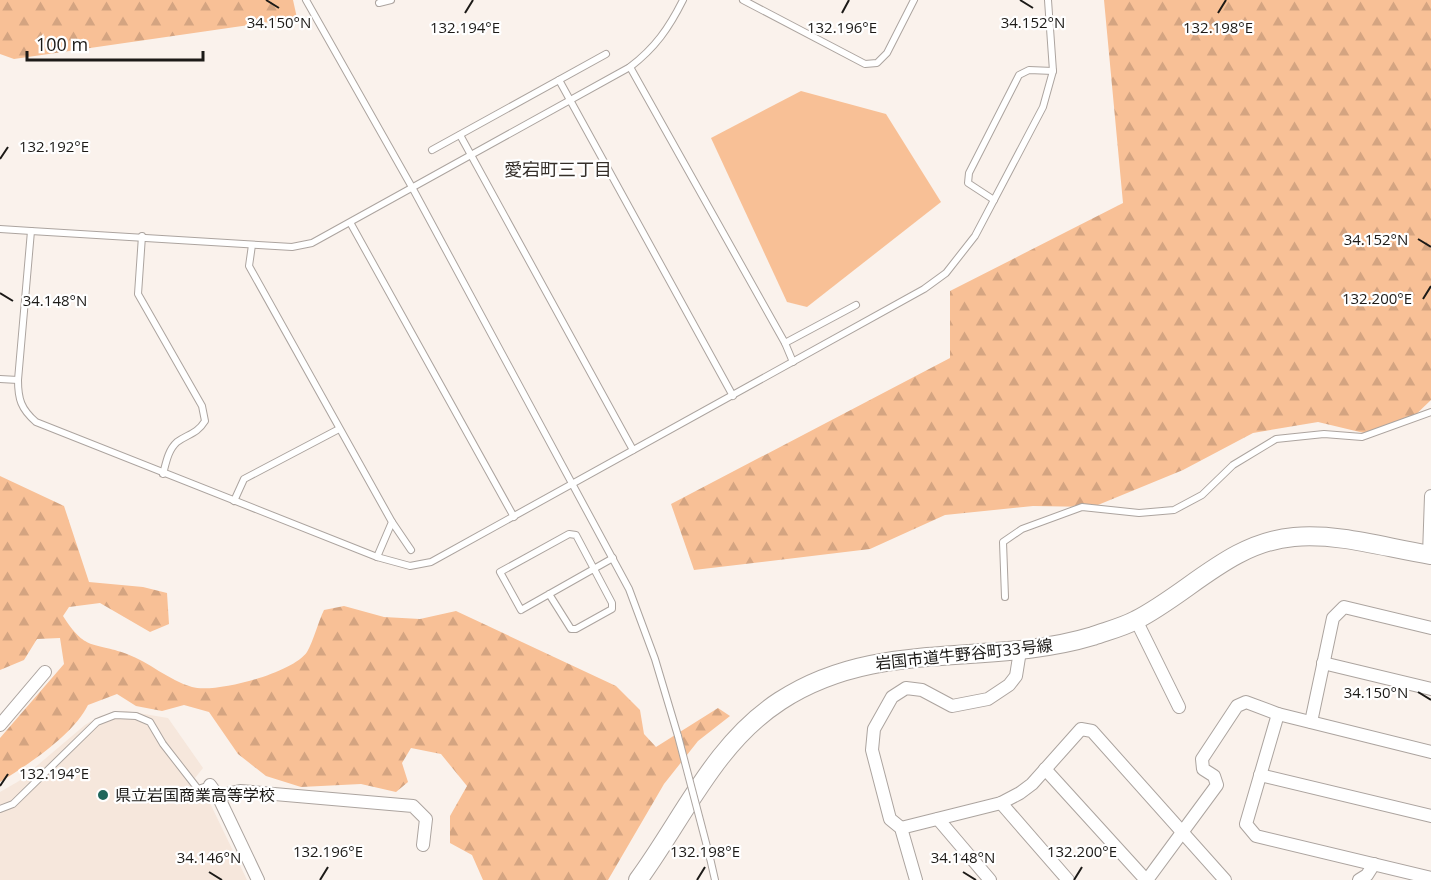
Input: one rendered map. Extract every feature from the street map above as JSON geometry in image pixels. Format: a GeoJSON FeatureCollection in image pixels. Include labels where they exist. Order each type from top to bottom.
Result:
{"type":"FeatureCollection","features":[{"type":"Feature","properties":{"kind":"street"},"geometry":{"type":"LineString","coordinates":[[1430,555],[1431,496]]}},
{"type":"Feature","properties":{"kind":"street","name":"岩国市道牛野谷町33号線"},"geometry":{"type":"LineString","coordinates":[[638,880],[722,756],[758,717],[780,701],[828,675],[861,665],[942,655],[1020,651],[1093,636],[1136,620],[1239,554],[1262,544],[1293,537],[1337,538],[1430,555]]}},
{"type":"Feature","properties":{"kind":"street"},"geometry":{"type":"LineString","coordinates":[[1311,722],[1333,618],[1344,607],[1431,628]]}},
{"type":"Feature","properties":{"kind":"street"},"geometry":{"type":"LineString","coordinates":[[1136,620],[1179,706]]}},
{"type":"Feature","properties":{"kind":"street"},"geometry":{"type":"LineString","coordinates":[[916,880],[901,828],[890,819],[872,750],[874,729],[892,697],[906,688],[914,688],[952,706],[988,699],[1010,685],[1016,676],[1020,651]]}},
{"type":"Feature","properties":{"kind":"street"},"geometry":{"type":"LineString","coordinates":[[1323,663],[1431,689]]}},
{"type":"Feature","properties":{"kind":"street"},"geometry":{"type":"LineString","coordinates":[[0,725],[45,672]]}},
{"type":"Feature","properties":{"kind":"street"},"geometry":{"type":"LineString","coordinates":[[1045,769],[1146,880],[1217,785],[1214,776],[1203,769],[1202,759],[1237,706],[1246,702],[1278,714],[1431,752]]}},
{"type":"Feature","properties":{"kind":"street"},"geometry":{"type":"LineString","coordinates":[[1278,714],[1246,824],[1256,836],[1431,878]]}},
{"type":"Feature","properties":{"kind":"street"},"geometry":{"type":"LineString","coordinates":[[901,828],[1001,803],[1032,784],[1081,729],[1092,731],[1225,880]]}},
{"type":"Feature","properties":{"kind":"street"},"geometry":{"type":"LineString","coordinates":[[1260,775],[1431,816]]}},
{"type":"Feature","properties":{"kind":"street"},"geometry":{"type":"LineString","coordinates":[[210,785],[218,796],[258,880]]}},
{"type":"Feature","properties":{"kind":"street"},"geometry":{"type":"LineString","coordinates":[[218,796],[240,791],[413,806],[421,811],[426,819],[423,845]]}},
{"type":"Feature","properties":{"kind":"street"},"geometry":{"type":"LineString","coordinates":[[1001,803],[1068,880]]}},
{"type":"Feature","properties":{"kind":"street"},"geometry":{"type":"LineString","coordinates":[[938,819],[990,880]]}},
{"type":"Feature","properties":{"kind":"street"},"geometry":{"type":"LineString","coordinates":[[1359,880],[1367,875],[1374,864]]}},
{"type":"Feature","properties":{"kind":"lane"},"geometry":{"type":"LineString","coordinates":[[306,0],[413,189],[629,589],[655,659],[678,736],[715,880]]}},
{"type":"Feature","properties":{"kind":"lane"},"geometry":{"type":"LineString","coordinates":[[379,3],[392,0]]}},
{"type":"Feature","properties":{"kind":"lane"},"geometry":{"type":"LineString","coordinates":[[0,229],[142,236],[292,248],[312,243],[351,224],[630,67],[649,53],[668,30],[683,0]]}},
{"type":"Feature","properties":{"kind":"lane"},"geometry":{"type":"LineString","coordinates":[[743,0],[865,63],[877,63],[887,53],[914,0]]}},
{"type":"Feature","properties":{"kind":"lane"},"geometry":{"type":"LineString","coordinates":[[31,231],[18,399],[25,412],[36,422],[163,474],[378,556],[410,566],[431,562],[924,290],[946,273],[975,236],[1043,107],[1053,70],[1048,0]]}},
{"type":"Feature","properties":{"kind":"lane"},"geometry":{"type":"LineString","coordinates":[[432,150],[606,54]]}},
{"type":"Feature","properties":{"kind":"lane"},"geometry":{"type":"LineString","coordinates":[[630,67],[785,343],[793,362]]}},
{"type":"Feature","properties":{"kind":"lane"},"geometry":{"type":"LineString","coordinates":[[994,200],[974,189],[969,183],[969,173],[1019,75],[1029,70],[1053,70]]}},
{"type":"Feature","properties":{"kind":"lane"},"geometry":{"type":"LineString","coordinates":[[559,80],[733,396]]}},
{"type":"Feature","properties":{"kind":"lane"},"geometry":{"type":"LineString","coordinates":[[460,135],[633,450]]}},
{"type":"Feature","properties":{"kind":"lane"},"geometry":{"type":"LineString","coordinates":[[351,224],[514,517]]}},
{"type":"Feature","properties":{"kind":"lane"},"geometry":{"type":"LineString","coordinates":[[142,236],[138,294],[202,406],[205,421],[199,431],[178,442],[169,453],[163,474]]}},
{"type":"Feature","properties":{"kind":"lane"},"geometry":{"type":"LineString","coordinates":[[252,246],[249,266],[392,522],[411,550]]}},
{"type":"Feature","properties":{"kind":"lane"},"geometry":{"type":"LineString","coordinates":[[785,343],[856,305]]}},
{"type":"Feature","properties":{"kind":"lane"},"geometry":{"type":"LineString","coordinates":[[0,379],[18,380]]}},
{"type":"Feature","properties":{"kind":"lane"},"geometry":{"type":"LineString","coordinates":[[1005,597],[1003,542],[1023,529],[1082,507],[1139,513],[1174,510],[1202,495],[1233,465],[1254,450],[1276,439],[1324,434],[1362,437],[1431,412]]}},
{"type":"Feature","properties":{"kind":"lane"},"geometry":{"type":"LineString","coordinates":[[234,501],[244,479],[339,429]]}},
{"type":"Feature","properties":{"kind":"lane"},"geometry":{"type":"LineString","coordinates":[[378,556],[392,522]]}},
{"type":"Feature","properties":{"kind":"lane"},"geometry":{"type":"LineString","coordinates":[[549,594],[567,625],[576,629],[612,609],[612,603],[594,569],[576,536],[569,534],[500,572],[521,610],[549,594],[594,569],[613,558]]}},
{"type":"Feature","properties":{"kind":"lane"},"geometry":{"type":"LineString","coordinates":[[0,809],[13,804],[97,722],[115,715],[136,716],[150,722],[163,744],[198,789],[210,785]]}},
{"type":"Feature","properties":{"kind":"lane"},"geometry":{"type":"LineString","coordinates":[[710,858],[710,880]]}},
{"type":"Feature","properties":{"kind":"shaded area","name":"県立岩国商業高等学校"},"geometry":{"type":"Polygon","coordinates":[[[126,711],[168,718],[203,768],[195,778],[208,799],[247,880],[0,880],[0,792],[19,781],[85,725],[100,716],[126,711]]]}},
{"type":"Feature","properties":{"kind":"green space"},"geometry":{"type":"Polygon","coordinates":[[[0,0],[293,0],[297,18],[14,59],[0,54],[0,0]]]}},
{"type":"Feature","properties":{"kind":"green space"},"geometry":{"type":"Polygon","coordinates":[[[1104,0],[1431,0],[1431,400],[1407,423],[1364,433],[1318,422],[1253,433],[1183,470],[1093,507],[1033,506],[945,515],[870,549],[694,570],[671,504],[950,358],[950,291],[1123,203],[1104,0]]]}},
{"type":"Feature","properties":{"kind":"green space"},"geometry":{"type":"Polygon","coordinates":[[[801,91],[886,114],[941,202],[807,307],[787,302],[711,138],[801,91]]]}},
{"type":"Feature","properties":{"kind":"green space"},"geometry":{"type":"Polygon","coordinates":[[[0,476],[64,506],[89,582],[143,587],[167,593],[169,624],[150,632],[100,603],[69,607],[63,616],[78,635],[90,644],[135,657],[192,687],[235,685],[271,674],[299,660],[307,652],[312,642],[324,610],[344,606],[384,617],[420,619],[456,611],[616,686],[640,710],[644,734],[656,747],[718,708],[730,716],[698,741],[664,784],[608,880],[483,880],[472,855],[450,843],[450,816],[467,786],[441,754],[411,748],[402,763],[408,782],[396,792],[361,784],[301,787],[266,776],[238,754],[209,712],[184,705],[162,711],[136,706],[117,694],[88,705],[61,738],[37,758],[0,782],[0,738],[64,664],[60,638],[37,639],[24,660],[0,670],[0,476]]]}},
{"type":"Feature","properties":{"kind":"place","name":"県立岩国商業高等学校"},"geometry":{"type":"Point","coordinates":[103,795]}},
{"type":"Feature","properties":{"kind":"district","name":"愛宕町三丁目"},"geometry":{"type":"Point","coordinates":[558,170]}}]}
